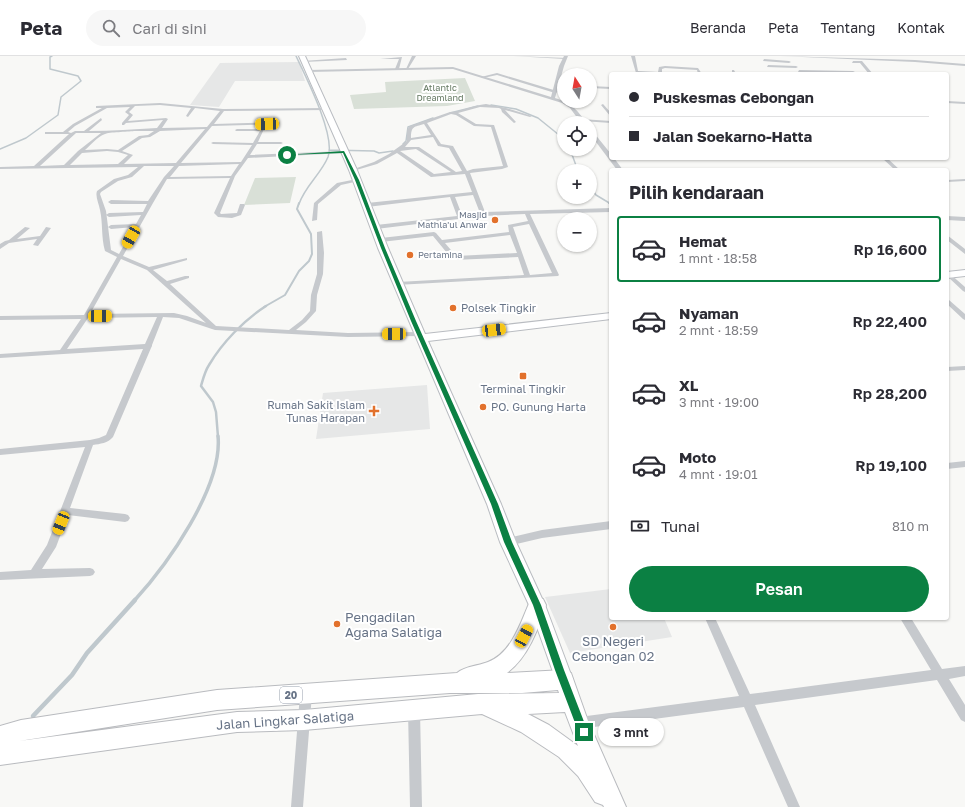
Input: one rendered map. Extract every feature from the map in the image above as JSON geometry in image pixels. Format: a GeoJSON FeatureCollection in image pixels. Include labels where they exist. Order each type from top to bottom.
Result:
{"type":"FeatureCollection","features":[{"type":"Feature","properties":{"kind":"highway"},"geometry":{"type":"LineString","coordinates":[[450,683],[487,672],[500,666],[508,659],[518,647],[532,622],[537,605]]}},
{"type":"Feature","properties":{"kind":"highway"},"geometry":{"type":"LineString","coordinates":[[564,680],[579,723],[614,807]]}},
{"type":"Feature","properties":{"kind":"highway","name":"Jalan Lingkar Salatiga"},"geometry":{"type":"LineString","coordinates":[[0,736],[21,730],[217,700],[450,683],[522,684],[564,680]]}},
{"type":"Feature","properties":{"kind":"highway","name":"Jalan Lingkar Salatiga"},"geometry":{"type":"LineString","coordinates":[[0,754],[237,722],[304,720],[478,704],[542,704],[571,702]]}},
{"type":"Feature","properties":{"kind":"highway"},"geometry":{"type":"LineString","coordinates":[[478,704],[507,713],[566,750],[585,768],[614,807]]}},
{"type":"Feature","properties":{"kind":"main road"},"geometry":{"type":"LineString","coordinates":[[303,58],[355,175],[398,284],[494,504],[508,542],[537,605],[564,680]]}},
{"type":"Feature","properties":{"kind":"main road"},"geometry":{"type":"LineString","coordinates":[[949,275],[965,273]]}},
{"type":"Feature","properties":{"kind":"main road"},"geometry":{"type":"LineString","coordinates":[[421,336],[609,316]]}},
{"type":"Feature","properties":{"kind":"street"},"geometry":{"type":"LineString","coordinates":[[407,68],[414,56]]}},
{"type":"Feature","properties":{"kind":"street"},"geometry":{"type":"LineString","coordinates":[[515,56],[565,57],[561,68]]}},
{"type":"Feature","properties":{"kind":"street"},"geometry":{"type":"LineString","coordinates":[[633,56],[635,70],[638,72]]}},
{"type":"Feature","properties":{"kind":"street"},"geometry":{"type":"LineString","coordinates":[[761,56],[767,68],[796,67]]}},
{"type":"Feature","properties":{"kind":"street"},"geometry":{"type":"LineString","coordinates":[[782,56],[836,57],[965,66]]}},
{"type":"Feature","properties":{"kind":"street"},"geometry":{"type":"LineString","coordinates":[[787,56],[799,72]]}},
{"type":"Feature","properties":{"kind":"street"},"geometry":{"type":"LineString","coordinates":[[807,57],[811,62]]}},
{"type":"Feature","properties":{"kind":"street"},"geometry":{"type":"LineString","coordinates":[[822,57],[826,62]]}},
{"type":"Feature","properties":{"kind":"street"},"geometry":{"type":"LineString","coordinates":[[836,57],[842,61],[860,62],[869,72]]}},
{"type":"Feature","properties":{"kind":"street"},"geometry":{"type":"LineString","coordinates":[[303,58],[346,59]]}},
{"type":"Feature","properties":{"kind":"street"},"geometry":{"type":"LineString","coordinates":[[382,58],[401,58],[397,69]]}},
{"type":"Feature","properties":{"kind":"street"},"geometry":{"type":"LineString","coordinates":[[764,60],[791,62]]}},
{"type":"Feature","properties":{"kind":"street"},"geometry":{"type":"LineString","coordinates":[[847,66],[853,72]]}},
{"type":"Feature","properties":{"kind":"street"},"geometry":{"type":"LineString","coordinates":[[815,67],[819,72],[835,72]]}},
{"type":"Feature","properties":{"kind":"street"},"geometry":{"type":"LineString","coordinates":[[831,67],[835,72]]}},
{"type":"Feature","properties":{"kind":"street"},"geometry":{"type":"LineString","coordinates":[[308,71],[450,68],[553,98],[570,106],[579,116]]}},
{"type":"Feature","properties":{"kind":"street"},"geometry":{"type":"LineString","coordinates":[[660,72],[660,68],[698,69],[699,72]]}},
{"type":"Feature","properties":{"kind":"street"},"geometry":{"type":"LineString","coordinates":[[632,72],[638,72]]}},
{"type":"Feature","properties":{"kind":"street"},"geometry":{"type":"LineString","coordinates":[[483,77],[497,74],[556,92]]}},
{"type":"Feature","properties":{"kind":"street"},"geometry":{"type":"LineString","coordinates":[[597,86],[609,88]]}},
{"type":"Feature","properties":{"kind":"street"},"geometry":{"type":"LineString","coordinates":[[553,98],[557,88]]}},
{"type":"Feature","properties":{"kind":"street"},"geometry":{"type":"LineString","coordinates":[[949,102],[965,103]]}},
{"type":"Feature","properties":{"kind":"street"},"geometry":{"type":"LineString","coordinates":[[97,107],[160,104],[223,110],[325,109]]}},
{"type":"Feature","properties":{"kind":"street"},"geometry":{"type":"LineString","coordinates":[[113,133],[131,115],[127,112],[134,105]]}},
{"type":"Feature","properties":{"kind":"street"},"geometry":{"type":"LineString","coordinates":[[603,105],[609,113]]}},
{"type":"Feature","properties":{"kind":"street"},"geometry":{"type":"LineString","coordinates":[[314,220],[316,204],[339,184],[399,150],[408,143],[410,139],[410,128],[479,106],[503,108],[530,116]]}},
{"type":"Feature","properties":{"kind":"street"},"geometry":{"type":"LineString","coordinates":[[64,133],[79,122],[107,107]]}},
{"type":"Feature","properties":{"kind":"street"},"geometry":{"type":"LineString","coordinates":[[188,116],[194,107]]}},
{"type":"Feature","properties":{"kind":"street"},"geometry":{"type":"LineString","coordinates":[[503,108],[503,111],[514,122]]}},
{"type":"Feature","properties":{"kind":"street"},"geometry":{"type":"LineString","coordinates":[[62,352],[86,316],[144,213],[166,178],[223,110]]}},
{"type":"Feature","properties":{"kind":"street"},"geometry":{"type":"LineString","coordinates":[[244,115],[248,110]]}},
{"type":"Feature","properties":{"kind":"street"},"geometry":{"type":"LineString","coordinates":[[242,205],[239,214],[236,215],[220,216],[217,213],[233,176],[255,144],[273,110]]}},
{"type":"Feature","properties":{"kind":"street"},"geometry":{"type":"LineString","coordinates":[[399,150],[433,176],[506,167],[493,126],[475,125],[455,113]]}},
{"type":"Feature","properties":{"kind":"street"},"geometry":{"type":"LineString","coordinates":[[85,132],[101,119]]}},
{"type":"Feature","properties":{"kind":"street"},"geometry":{"type":"LineString","coordinates":[[119,151],[141,137],[149,136],[158,130],[166,119],[125,122]]}},
{"type":"Feature","properties":{"kind":"street"},"geometry":{"type":"LineString","coordinates":[[235,127],[240,120]]}},
{"type":"Feature","properties":{"kind":"street"},"geometry":{"type":"LineString","coordinates":[[235,127],[269,120],[278,123]]}},
{"type":"Feature","properties":{"kind":"street"},"geometry":{"type":"LineString","coordinates":[[425,122],[440,145],[451,147],[466,172],[483,214]]}},
{"type":"Feature","properties":{"kind":"street"},"geometry":{"type":"LineString","coordinates":[[597,122],[609,122]]}},
{"type":"Feature","properties":{"kind":"street"},"geometry":{"type":"LineString","coordinates":[[46,133],[113,133],[210,127],[235,127],[263,130]]}},
{"type":"Feature","properties":{"kind":"street"},"geometry":{"type":"LineString","coordinates":[[36,167],[75,132]]}},
{"type":"Feature","properties":{"kind":"street"},"geometry":{"type":"LineString","coordinates":[[66,166],[80,152],[104,133]]}},
{"type":"Feature","properties":{"kind":"street"},"geometry":{"type":"LineString","coordinates":[[410,139],[434,136]]}},
{"type":"Feature","properties":{"kind":"street"},"geometry":{"type":"LineString","coordinates":[[597,139],[609,155]]}},
{"type":"Feature","properties":{"kind":"street"},"geometry":{"type":"LineString","coordinates":[[213,143],[281,143]]}},
{"type":"Feature","properties":{"kind":"street"},"geometry":{"type":"LineString","coordinates":[[399,150],[417,148],[455,173]]}},
{"type":"Feature","properties":{"kind":"street"},"geometry":{"type":"LineString","coordinates":[[80,152],[107,150],[119,151],[131,155],[120,165]]}},
{"type":"Feature","properties":{"kind":"street"},"geometry":{"type":"LineString","coordinates":[[247,157],[324,154],[344,151]]}},
{"type":"Feature","properties":{"kind":"street"},"geometry":{"type":"LineString","coordinates":[[886,160],[896,168]]}},
{"type":"Feature","properties":{"kind":"street"},"geometry":{"type":"LineString","coordinates":[[0,168],[243,163]]}},
{"type":"Feature","properties":{"kind":"street"},"geometry":{"type":"LineString","coordinates":[[143,165],[130,176],[112,182],[98,194],[103,211],[108,251],[149,270],[215,328]]}},
{"type":"Feature","properties":{"kind":"street"},"geometry":{"type":"LineString","coordinates":[[166,178],[233,176]]}},
{"type":"Feature","properties":{"kind":"street"},"geometry":{"type":"LineString","coordinates":[[949,181],[965,180]]}},
{"type":"Feature","properties":{"kind":"street"},"geometry":{"type":"LineString","coordinates":[[367,205],[474,193]]}},
{"type":"Feature","properties":{"kind":"street"},"geometry":{"type":"LineString","coordinates":[[452,195],[460,216]]}},
{"type":"Feature","properties":{"kind":"street"},"geometry":{"type":"LineString","coordinates":[[111,202],[150,203]]}},
{"type":"Feature","properties":{"kind":"street"},"geometry":{"type":"LineString","coordinates":[[376,227],[483,214],[609,210]]}},
{"type":"Feature","properties":{"kind":"street"},"geometry":{"type":"LineString","coordinates":[[109,215],[144,213]]}},
{"type":"Feature","properties":{"kind":"street"},"geometry":{"type":"LineString","coordinates":[[398,284],[557,275],[526,213]]}},
{"type":"Feature","properties":{"kind":"street"},"geometry":{"type":"LineString","coordinates":[[949,218],[965,219]]}},
{"type":"Feature","properties":{"kind":"street"},"geometry":{"type":"LineString","coordinates":[[528,276],[510,226],[531,222]]}},
{"type":"Feature","properties":{"kind":"street"},"geometry":{"type":"LineString","coordinates":[[111,227],[138,225]]}},
{"type":"Feature","properties":{"kind":"street"},"geometry":{"type":"LineString","coordinates":[[11,242],[26,228]]}},
{"type":"Feature","properties":{"kind":"street"},"geometry":{"type":"LineString","coordinates":[[36,245],[48,228]]}},
{"type":"Feature","properties":{"kind":"street"},"geometry":{"type":"LineString","coordinates":[[290,332],[304,321],[313,311],[314,295],[320,274],[320,232]]}},
{"type":"Feature","properties":{"kind":"street"},"geometry":{"type":"LineString","coordinates":[[381,240],[436,234],[452,257],[455,258],[520,255]]}},
{"type":"Feature","properties":{"kind":"street"},"geometry":{"type":"LineString","coordinates":[[442,242],[512,234]]}},
{"type":"Feature","properties":{"kind":"street"},"geometry":{"type":"LineString","coordinates":[[0,247],[11,242],[42,237]]}},
{"type":"Feature","properties":{"kind":"street"},"geometry":{"type":"LineString","coordinates":[[949,239],[965,252]]}},
{"type":"Feature","properties":{"kind":"street"},"geometry":{"type":"LineString","coordinates":[[149,270],[185,259]]}},
{"type":"Feature","properties":{"kind":"street"},"geometry":{"type":"LineString","coordinates":[[949,276],[965,290]]}},
{"type":"Feature","properties":{"kind":"street"},"geometry":{"type":"LineString","coordinates":[[165,284],[187,278]]}},
{"type":"Feature","properties":{"kind":"street"},"geometry":{"type":"LineString","coordinates":[[949,303],[965,318]]}},
{"type":"Feature","properties":{"kind":"street"},"geometry":{"type":"LineString","coordinates":[[956,310],[965,310]]}},
{"type":"Feature","properties":{"kind":"street"},"geometry":{"type":"LineString","coordinates":[[0,318],[161,315],[186,317],[215,328],[348,335],[421,336]]}},
{"type":"Feature","properties":{"kind":"street"},"geometry":{"type":"LineString","coordinates":[[0,452],[90,443],[101,441],[109,437],[161,315]]}},
{"type":"Feature","properties":{"kind":"street"},"geometry":{"type":"LineString","coordinates":[[0,356],[149,346]]}},
{"type":"Feature","properties":{"kind":"street"},"geometry":{"type":"LineString","coordinates":[[949,369],[965,368]]}},
{"type":"Feature","properties":{"kind":"street"},"geometry":{"type":"LineString","coordinates":[[34,574],[51,547],[66,511],[90,443]]}},
{"type":"Feature","properties":{"kind":"street"},"geometry":{"type":"LineString","coordinates":[[949,466],[965,464]]}},
{"type":"Feature","properties":{"kind":"street"},"geometry":{"type":"LineString","coordinates":[[66,511],[125,518]]}},
{"type":"Feature","properties":{"kind":"street"},"geometry":{"type":"LineString","coordinates":[[508,542],[542,534],[609,525]]}},
{"type":"Feature","properties":{"kind":"street"},"geometry":{"type":"LineString","coordinates":[[0,576],[90,572]]}},
{"type":"Feature","properties":{"kind":"street"},"geometry":{"type":"LineString","coordinates":[[711,620],[794,807]]}},
{"type":"Feature","properties":{"kind":"street"},"geometry":{"type":"LineString","coordinates":[[906,620],[965,716]]}},
{"type":"Feature","properties":{"kind":"street"},"geometry":{"type":"LineString","coordinates":[[579,723],[965,671]]}},
{"type":"Feature","properties":{"kind":"street"},"geometry":{"type":"LineString","coordinates":[[297,807],[306,694]]}},
{"type":"Feature","properties":{"kind":"street"},"geometry":{"type":"LineString","coordinates":[[414,710],[416,807]]}},
{"type":"Feature","properties":{"kind":"shaded area"},"geometry":{"type":"Polygon","coordinates":[[[299,62],[305,81],[235,81],[219,107],[190,105],[220,63],[299,62]]]}},
{"type":"Feature","properties":{"kind":"shaded area","name":"Rumah Sakit Islam Tunas Harapan"},"geometry":{"type":"Polygon","coordinates":[[[427,385],[430,429],[316,439],[323,393],[427,385]]]}},
{"type":"Feature","properties":{"kind":"shaded area","name":"SD Negeri Cebongan 02"},"geometry":{"type":"Polygon","coordinates":[[[609,589],[609,620],[665,620],[672,637],[570,653],[545,597],[609,589]]]}},
{"type":"Feature","properties":{"kind":"green space","name":"Atlantic Dreamland"},"geometry":{"type":"Polygon","coordinates":[[[465,78],[475,101],[447,106],[354,109],[350,95],[386,92],[385,82],[465,78]]]}},
{"type":"Feature","properties":{"kind":"green space"},"geometry":{"type":"Polygon","coordinates":[[[296,177],[290,203],[244,205],[255,178],[296,177]]]}},
{"type":"Feature","properties":{"kind":"waterway"},"geometry":{"type":"LineString","coordinates":[[0,149],[26,138],[58,115],[61,97],[81,81],[78,76],[50,69],[50,57],[52,56]]}},
{"type":"Feature","properties":{"kind":"waterway"},"geometry":{"type":"LineString","coordinates":[[296,56],[319,106],[328,135],[329,147],[328,157],[325,163],[305,191],[299,204]]}},
{"type":"Feature","properties":{"kind":"waterway"},"geometry":{"type":"LineString","coordinates":[[491,105],[516,109],[538,118],[557,133]]}},
{"type":"Feature","properties":{"kind":"waterway"},"geometry":{"type":"LineString","coordinates":[[450,113],[478,106]]}},
{"type":"Feature","properties":{"kind":"waterway"},"geometry":{"type":"LineString","coordinates":[[403,144],[406,141],[408,127],[433,118]]}},
{"type":"Feature","properties":{"kind":"waterway"},"geometry":{"type":"LineString","coordinates":[[329,150],[374,151],[379,153],[393,151]]}},
{"type":"Feature","properties":{"kind":"waterway"},"geometry":{"type":"LineString","coordinates":[[573,156],[575,164]]}},
{"type":"Feature","properties":{"kind":"waterway"},"geometry":{"type":"LineString","coordinates":[[597,196],[609,203]]}},
{"type":"Feature","properties":{"kind":"waterway"},"geometry":{"type":"LineString","coordinates":[[264,307],[285,295],[299,271],[309,261],[312,254],[311,234],[297,209],[299,203]]}},
{"type":"Feature","properties":{"kind":"waterway"},"geometry":{"type":"LineString","coordinates":[[218,437],[216,412],[213,402],[201,386],[204,375],[214,357],[227,340],[250,318],[266,306]]}},
{"type":"Feature","properties":{"kind":"waterway"},"geometry":{"type":"LineString","coordinates":[[134,601],[162,567],[190,524],[202,501],[212,478],[217,456],[218,437]]}},
{"type":"Feature","properties":{"kind":"waterway"},"geometry":{"type":"LineString","coordinates":[[33,716],[72,675],[87,653],[135,600]]}},
{"type":"Feature","properties":{"kind":"place","name":"Masjid Mathla'ul Anwar"},"geometry":{"type":"Point","coordinates":[495,220]}},
{"type":"Feature","properties":{"kind":"place","name":"Pertamina"},"geometry":{"type":"Point","coordinates":[410,255]}},
{"type":"Feature","properties":{"kind":"place","name":"Polsek Tingkir"},"geometry":{"type":"Point","coordinates":[453,308]}},
{"type":"Feature","properties":{"kind":"place","name":"Terminal Tingkir"},"geometry":{"type":"Point","coordinates":[523,376]}},
{"type":"Feature","properties":{"kind":"place","name":"PO. Gunung Harta"},"geometry":{"type":"Point","coordinates":[483,407]}},
{"type":"Feature","properties":{"kind":"place","name":"Rumah Sakit Islam Tunas Harapan"},"geometry":{"type":"Point","coordinates":[374,411]}},
{"type":"Feature","properties":{"kind":"place","name":"Pengadilan Agama Salatiga"},"geometry":{"type":"Point","coordinates":[337,624]}},
{"type":"Feature","properties":{"kind":"place","name":"SD Negeri Cebongan 02"},"geometry":{"type":"Point","coordinates":[613,627]}},
{"type":"Feature","properties":{"kind":"route"},"geometry":{"type":"LineString","coordinates":[[287,155],[344,152],[353,170],[383,248],[414,321],[423,338],[440,381],[494,504],[508,542],[537,605],[559,670],[579,723],[584,732]]}}]}
